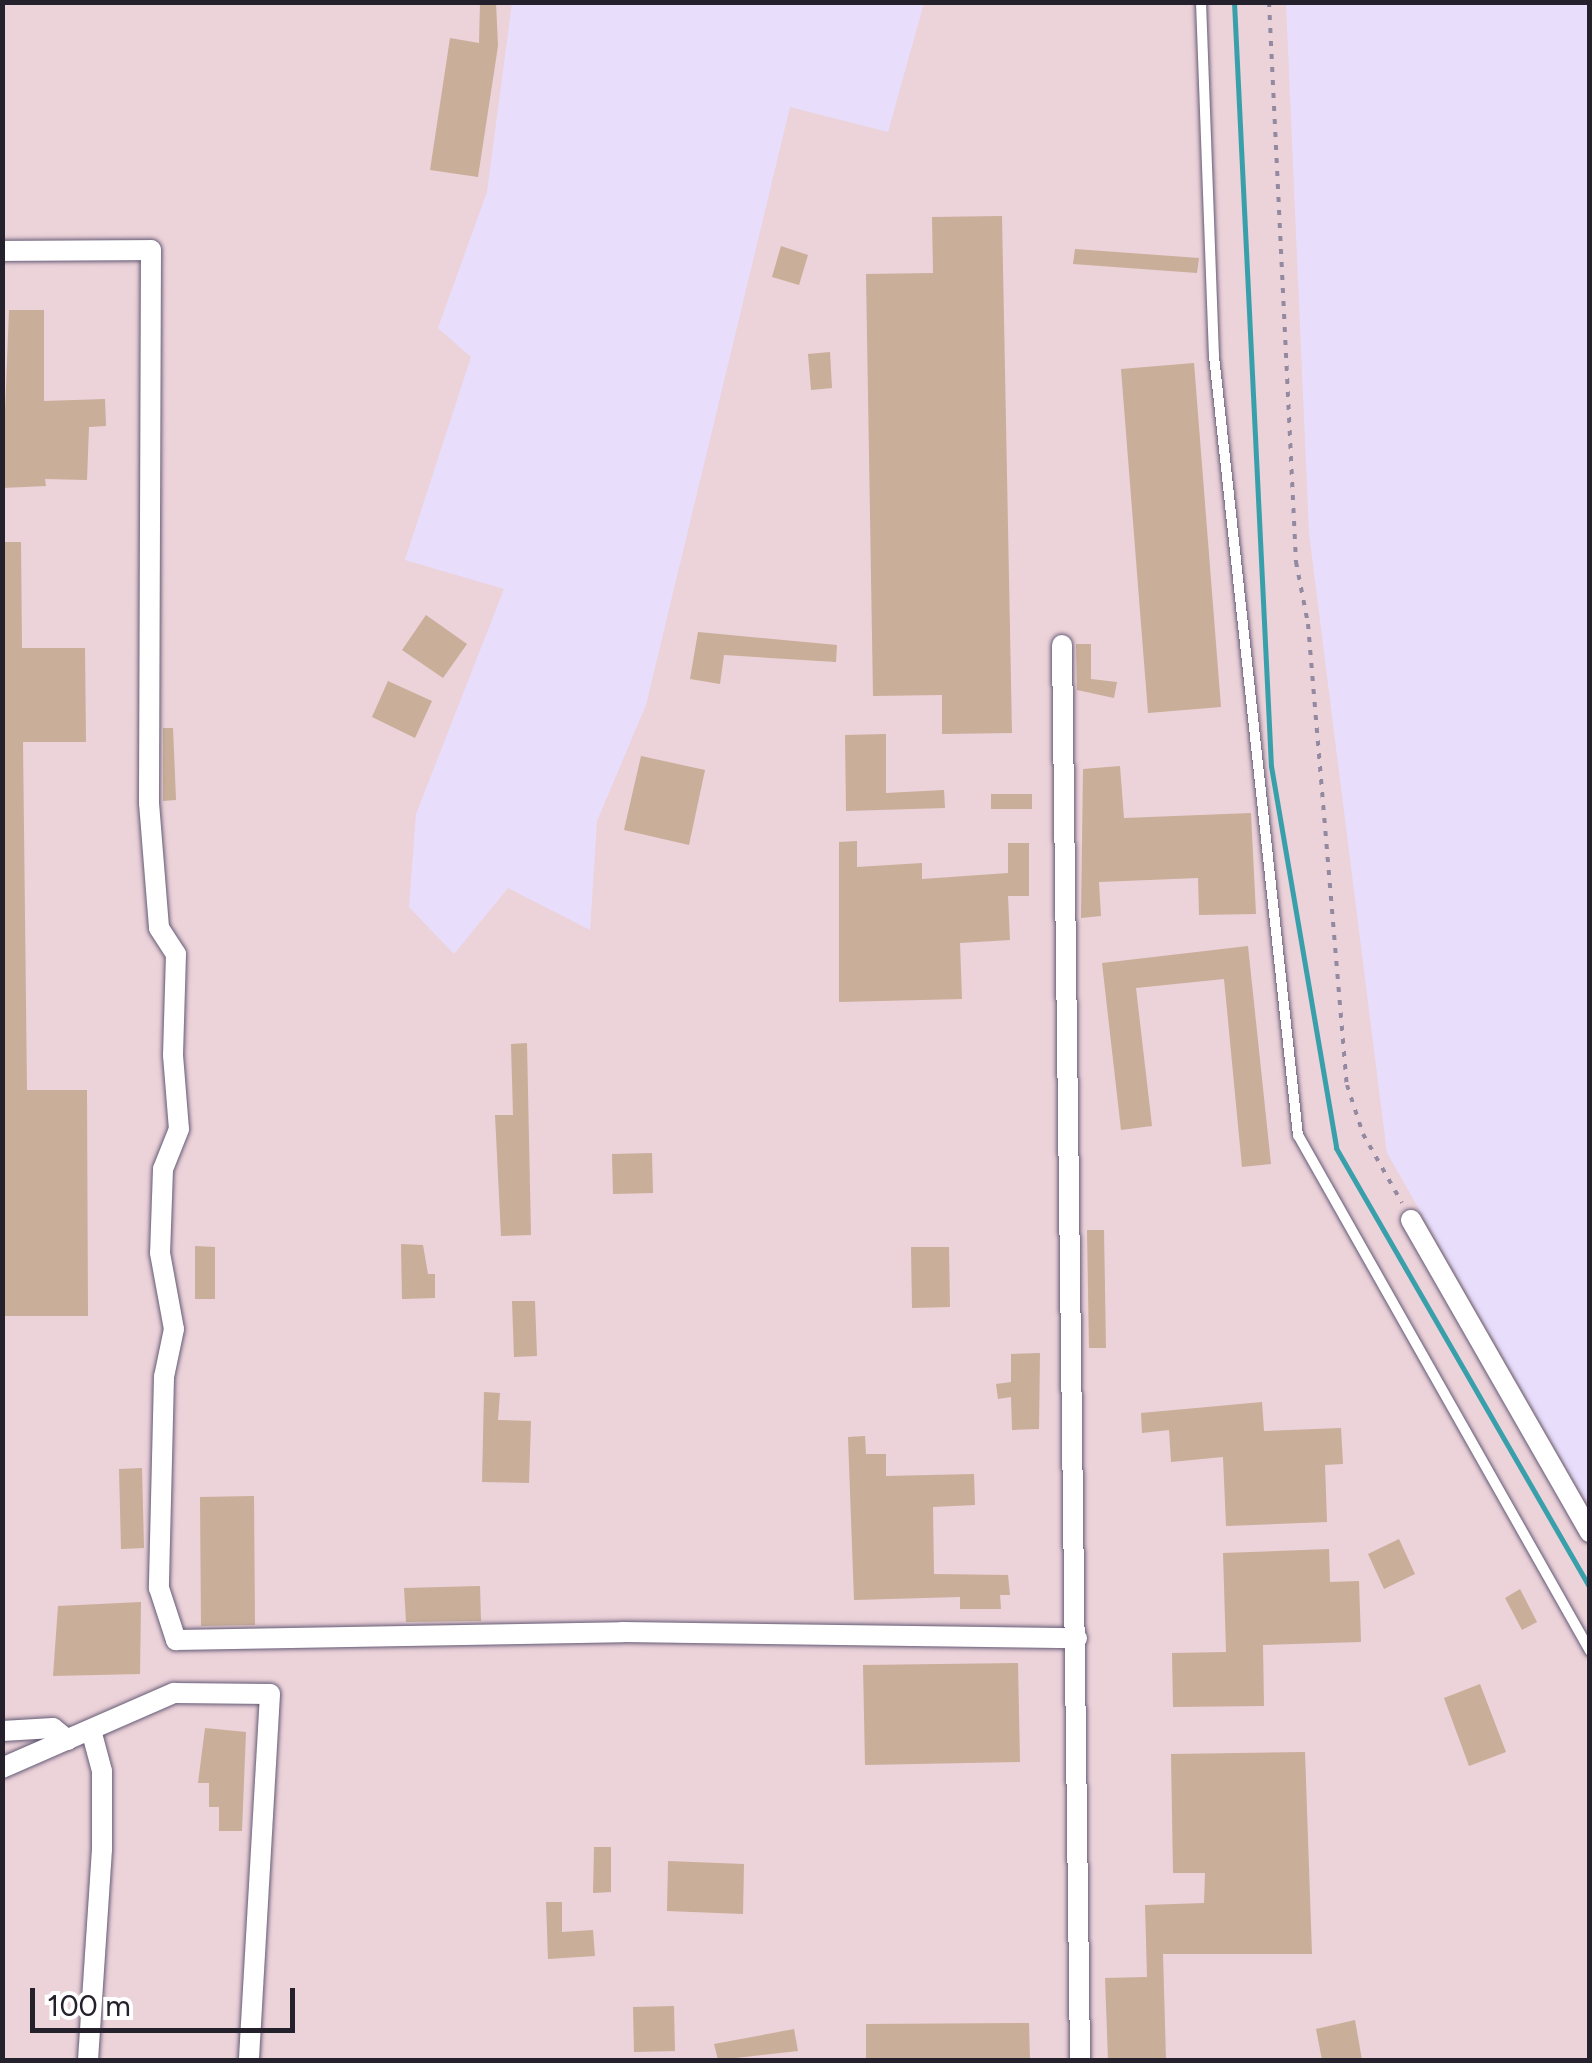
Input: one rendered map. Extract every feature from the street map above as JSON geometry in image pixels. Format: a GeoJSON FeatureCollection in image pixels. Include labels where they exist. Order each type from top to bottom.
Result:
{"type":"FeatureCollection","features":[{"type":"Feature","properties":{"kind":"street"},"geometry":{"type":"LineString","coordinates":[[2,251],[151,250],[149,803],[159,928],[176,954],[179,1129],[164,1169],[160,1253],[174,1329],[164,1377],[160,1588],[176,1640],[622,1632],[1077,1638]]}},
{"type":"Feature","properties":{"kind":"street"},"geometry":{"type":"LineString","coordinates":[[1062,645],[1080,2060]]}},
{"type":"Feature","properties":{"kind":"street"},"geometry":{"type":"LineString","coordinates":[[1411,1220],[1590,1532]]}},
{"type":"Feature","properties":{"kind":"street"},"geometry":{"type":"LineString","coordinates":[[2,1768],[174,1693],[270,1694],[249,2060]]}},
{"type":"Feature","properties":{"kind":"street"},"geometry":{"type":"LineString","coordinates":[[2,1732],[53,1728],[68,1740]]}},
{"type":"Feature","properties":{"kind":"street"},"geometry":{"type":"LineString","coordinates":[[88,2060],[102,1849],[102,1770],[91,1730]]}},
{"type":"Feature","properties":{"kind":"lane"},"geometry":{"type":"LineString","coordinates":[[1201,2],[1214,356],[1298,1136],[1590,1652]]}},
{"type":"Feature","properties":{"kind":"path"},"geometry":{"type":"LineString","coordinates":[[1270,2],[1296,562],[1308,624],[1347,1086],[1363,1134],[1411,1220]]}},
{"type":"Feature","properties":{"kind":"shaded area"},"geometry":{"type":"Polygon","coordinates":[[[3,3],[512,3],[487,192],[438,328],[471,357],[405,560],[504,589],[416,814],[409,907],[454,954],[508,888],[590,930],[597,821],[646,705],[790,107],[888,132],[924,3],[1286,3],[1309,533],[1387,1153],[1589,1506],[1589,2060],[3,2060],[3,3]]]}},
{"type":"Feature","properties":{"kind":"building"},"geometry":{"type":"Polygon","coordinates":[[[480,2],[496,2],[498,46],[478,177],[430,170],[450,38],[479,43],[480,2]]]}},
{"type":"Feature","properties":{"kind":"building"},"geometry":{"type":"Polygon","coordinates":[[[1002,216],[1012,733],[942,734],[942,695],[873,696],[866,274],[933,273],[932,217],[1002,216]]]}},
{"type":"Feature","properties":{"kind":"building"},"geometry":{"type":"Polygon","coordinates":[[[781,246],[808,255],[799,285],[772,277],[781,246]]]}},
{"type":"Feature","properties":{"kind":"building"},"geometry":{"type":"Polygon","coordinates":[[[1075,249],[1199,258],[1197,273],[1073,264],[1075,249]]]}},
{"type":"Feature","properties":{"kind":"building"},"geometry":{"type":"Polygon","coordinates":[[[9,310],[44,310],[44,401],[105,399],[106,426],[89,427],[87,480],[45,479],[46,486],[2,488],[9,310]]]}},
{"type":"Feature","properties":{"kind":"building"},"geometry":{"type":"Polygon","coordinates":[[[830,352],[832,388],[811,390],[808,354],[830,352]]]}},
{"type":"Feature","properties":{"kind":"building"},"geometry":{"type":"Polygon","coordinates":[[[1194,363],[1221,707],[1148,713],[1121,369],[1194,363]]]}},
{"type":"Feature","properties":{"kind":"building"},"geometry":{"type":"Polygon","coordinates":[[[2,542],[21,542],[22,648],[85,648],[86,742],[23,742],[27,1090],[87,1090],[88,1316],[2,1316],[2,542]]]}},
{"type":"Feature","properties":{"kind":"building"},"geometry":{"type":"Polygon","coordinates":[[[426,615],[467,644],[443,678],[402,650],[426,615]]]}},
{"type":"Feature","properties":{"kind":"building"},"geometry":{"type":"Polygon","coordinates":[[[698,632],[837,645],[836,662],[724,655],[720,684],[690,679],[698,632]]]}},
{"type":"Feature","properties":{"kind":"building"},"geometry":{"type":"Polygon","coordinates":[[[1076,644],[1091,644],[1091,679],[1117,682],[1114,698],[1077,690],[1076,644]]]}},
{"type":"Feature","properties":{"kind":"building"},"geometry":{"type":"Polygon","coordinates":[[[388,681],[432,701],[415,738],[372,717],[388,681]]]}},
{"type":"Feature","properties":{"kind":"building"},"geometry":{"type":"Polygon","coordinates":[[[163,728],[173,728],[176,800],[163,801],[163,728]]]}},
{"type":"Feature","properties":{"kind":"building"},"geometry":{"type":"Polygon","coordinates":[[[886,734],[886,793],[944,790],[945,808],[846,811],[845,735],[886,734]]]}},
{"type":"Feature","properties":{"kind":"building"},"geometry":{"type":"Polygon","coordinates":[[[641,756],[705,770],[689,845],[624,830],[641,756]]]}},
{"type":"Feature","properties":{"kind":"building"},"geometry":{"type":"Polygon","coordinates":[[[1120,766],[1124,818],[1251,813],[1256,914],[1199,915],[1198,878],[1099,882],[1101,916],[1081,918],[1083,769],[1120,766]]]}},
{"type":"Feature","properties":{"kind":"building"},"geometry":{"type":"Polygon","coordinates":[[[991,794],[1032,794],[1032,809],[991,809],[991,794]]]}},
{"type":"Feature","properties":{"kind":"building"},"geometry":{"type":"Polygon","coordinates":[[[857,841],[857,867],[922,863],[922,879],[1008,873],[1008,843],[1029,843],[1029,896],[1008,896],[1010,940],[960,943],[962,999],[839,1002],[839,842],[857,841]]]}},
{"type":"Feature","properties":{"kind":"building"},"geometry":{"type":"Polygon","coordinates":[[[1248,946],[1271,1164],[1242,1167],[1224,979],[1136,988],[1152,1126],[1121,1130],[1102,963],[1248,946]]]}},
{"type":"Feature","properties":{"kind":"building"},"geometry":{"type":"Polygon","coordinates":[[[527,1043],[531,1235],[501,1236],[495,1115],[513,1115],[511,1044],[527,1043]]]}},
{"type":"Feature","properties":{"kind":"building"},"geometry":{"type":"Polygon","coordinates":[[[652,1153],[653,1193],[613,1194],[612,1154],[652,1153]]]}},
{"type":"Feature","properties":{"kind":"building"},"geometry":{"type":"Polygon","coordinates":[[[1087,1230],[1104,1230],[1106,1348],[1089,1348],[1087,1230]]]}},
{"type":"Feature","properties":{"kind":"building"},"geometry":{"type":"Polygon","coordinates":[[[401,1244],[423,1245],[428,1274],[435,1274],[435,1298],[402,1299],[401,1244]]]}},
{"type":"Feature","properties":{"kind":"building"},"geometry":{"type":"Polygon","coordinates":[[[195,1246],[215,1247],[215,1299],[195,1299],[195,1246]]]}},
{"type":"Feature","properties":{"kind":"building"},"geometry":{"type":"Polygon","coordinates":[[[911,1247],[949,1247],[950,1307],[912,1308],[911,1247]]]}},
{"type":"Feature","properties":{"kind":"building"},"geometry":{"type":"Polygon","coordinates":[[[512,1301],[535,1301],[537,1356],[514,1357],[512,1301]]]}},
{"type":"Feature","properties":{"kind":"building"},"geometry":{"type":"Polygon","coordinates":[[[1040,1353],[1039,1429],[1012,1430],[1011,1397],[998,1399],[996,1384],[1011,1382],[1011,1354],[1040,1353]]]}},
{"type":"Feature","properties":{"kind":"building"},"geometry":{"type":"Polygon","coordinates":[[[484,1392],[500,1393],[498,1420],[531,1421],[529,1483],[482,1482],[484,1392]]]}},
{"type":"Feature","properties":{"kind":"building"},"geometry":{"type":"Polygon","coordinates":[[[1262,1402],[1264,1431],[1341,1428],[1343,1464],[1325,1465],[1327,1522],[1226,1526],[1223,1457],[1171,1462],[1169,1430],[1142,1433],[1141,1413],[1262,1402]]]}},
{"type":"Feature","properties":{"kind":"building"},"geometry":{"type":"Polygon","coordinates":[[[865,1436],[866,1454],[886,1454],[886,1476],[974,1474],[975,1505],[933,1507],[934,1574],[1008,1575],[1010,1595],[1000,1595],[1001,1609],[960,1609],[960,1597],[854,1600],[848,1437],[865,1436]]]}},
{"type":"Feature","properties":{"kind":"building"},"geometry":{"type":"Polygon","coordinates":[[[142,1468],[144,1548],[121,1549],[119,1469],[142,1468]]]}},
{"type":"Feature","properties":{"kind":"building"},"geometry":{"type":"Polygon","coordinates":[[[254,1496],[255,1625],[201,1626],[200,1497],[254,1496]]]}},
{"type":"Feature","properties":{"kind":"building"},"geometry":{"type":"Polygon","coordinates":[[[1399,1539],[1415,1574],[1384,1589],[1368,1554],[1399,1539]]]}},
{"type":"Feature","properties":{"kind":"building"},"geometry":{"type":"Polygon","coordinates":[[[1329,1549],[1330,1582],[1359,1581],[1361,1642],[1263,1645],[1264,1706],[1173,1707],[1172,1653],[1226,1652],[1223,1553],[1329,1549]]]}},
{"type":"Feature","properties":{"kind":"building"},"geometry":{"type":"Polygon","coordinates":[[[480,1586],[481,1621],[406,1622],[404,1588],[480,1586]]]}},
{"type":"Feature","properties":{"kind":"building"},"geometry":{"type":"Polygon","coordinates":[[[1520,1589],[1537,1622],[1522,1630],[1505,1598],[1520,1589]]]}},
{"type":"Feature","properties":{"kind":"building"},"geometry":{"type":"Polygon","coordinates":[[[141,1602],[140,1674],[53,1676],[58,1606],[141,1602]]]}},
{"type":"Feature","properties":{"kind":"building"},"geometry":{"type":"Polygon","coordinates":[[[1018,1663],[1020,1762],[865,1765],[863,1665],[1018,1663]]]}},
{"type":"Feature","properties":{"kind":"building"},"geometry":{"type":"Polygon","coordinates":[[[1480,1684],[1506,1752],[1469,1766],[1444,1698],[1480,1684]]]}},
{"type":"Feature","properties":{"kind":"building"},"geometry":{"type":"Polygon","coordinates":[[[205,1728],[246,1732],[242,1831],[219,1831],[219,1807],[209,1807],[209,1783],[198,1783],[205,1728]]]}},
{"type":"Feature","properties":{"kind":"building"},"geometry":{"type":"Polygon","coordinates":[[[1305,1752],[1312,1954],[1163,1954],[1166,2060],[1108,2060],[1105,1978],[1147,1977],[1145,1905],[1204,1903],[1205,1873],[1173,1873],[1171,1754],[1305,1752]]]}},
{"type":"Feature","properties":{"kind":"building"},"geometry":{"type":"Polygon","coordinates":[[[594,1847],[611,1847],[611,1892],[593,1893],[594,1847]]]}},
{"type":"Feature","properties":{"kind":"building"},"geometry":{"type":"Polygon","coordinates":[[[668,1861],[744,1864],[743,1914],[667,1911],[668,1861]]]}},
{"type":"Feature","properties":{"kind":"building"},"geometry":{"type":"Polygon","coordinates":[[[546,1902],[562,1902],[562,1932],[593,1930],[595,1956],[548,1959],[546,1902]]]}},
{"type":"Feature","properties":{"kind":"building"},"geometry":{"type":"Polygon","coordinates":[[[674,2006],[675,2051],[634,2052],[633,2007],[674,2006]]]}},
{"type":"Feature","properties":{"kind":"building"},"geometry":{"type":"Polygon","coordinates":[[[1355,2020],[1362,2060],[1322,2060],[1316,2029],[1355,2020]]]}},
{"type":"Feature","properties":{"kind":"building"},"geometry":{"type":"Polygon","coordinates":[[[1029,2023],[1030,2060],[866,2060],[866,2024],[1029,2023]]]}},
{"type":"Feature","properties":{"kind":"building"},"geometry":{"type":"Polygon","coordinates":[[[794,2029],[798,2051],[718,2060],[714,2044],[794,2029]]]}},
{"type":"Feature","properties":{"kind":"waterway"},"geometry":{"type":"LineString","coordinates":[[1234,2],[1271,766],[1336,1148],[1590,1588]]}}]}
